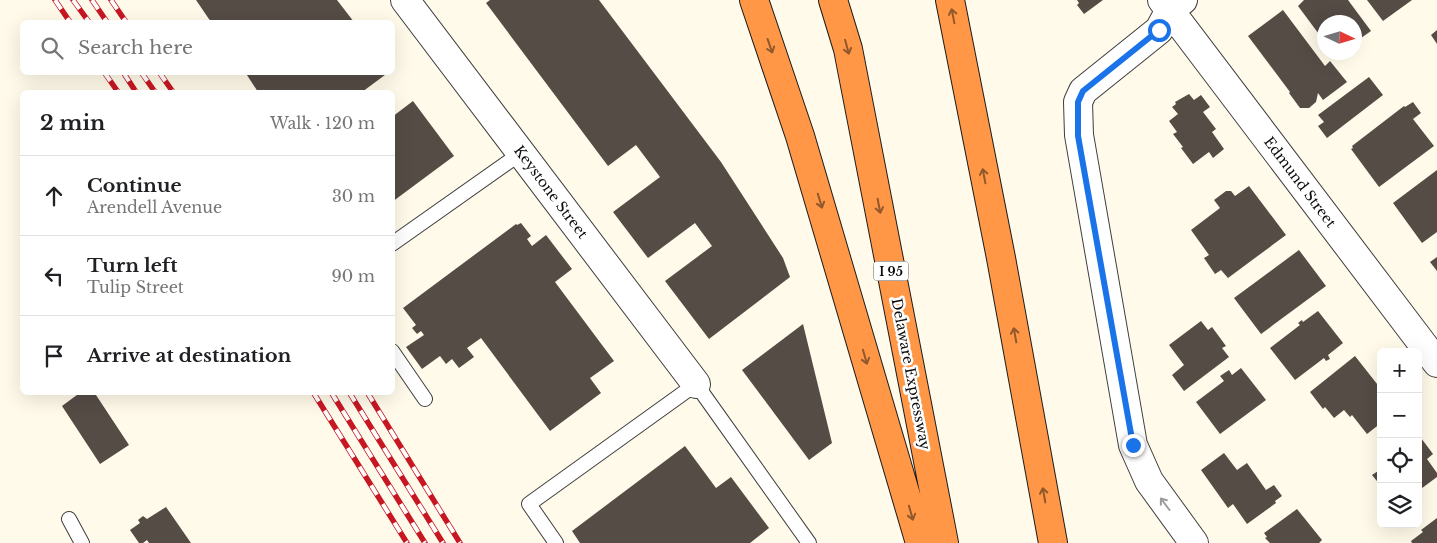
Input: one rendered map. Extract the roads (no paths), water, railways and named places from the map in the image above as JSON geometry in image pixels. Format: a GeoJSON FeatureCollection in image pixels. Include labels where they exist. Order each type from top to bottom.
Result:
{"type":"FeatureCollection","features":[{"type":"Feature","properties":{"kind":"highway"},"geometry":{"type":"LineString","coordinates":[[754,0],[800,136],[920,543]]}},
{"type":"Feature","properties":{"kind":"highway","name":"Delaware Expressway"},"geometry":{"type":"LineString","coordinates":[[833,0],[848,49],[944,543]]}},
{"type":"Feature","properties":{"kind":"highway"},"geometry":{"type":"LineString","coordinates":[[950,0],[1001,258],[1053,543]]}},
{"type":"Feature","properties":{"kind":"street","name":"Keystone Street"},"geometry":{"type":"LineString","coordinates":[[405,0],[696,384]]}},
{"type":"Feature","properties":{"kind":"street"},"geometry":{"type":"LineString","coordinates":[[1172,3],[1159,30],[1083,91],[1078,102],[1078,136],[1133,445],[1149,481],[1194,543]]}},
{"type":"Feature","properties":{"kind":"street","name":"Edmund Street"},"geometry":{"type":"LineString","coordinates":[[1172,3],[1437,363]]}},
{"type":"Feature","properties":{"kind":"lane"},"geometry":{"type":"LineString","coordinates":[[395,242],[521,153]]}},
{"type":"Feature","properties":{"kind":"lane"},"geometry":{"type":"LineString","coordinates":[[395,354],[425,399]]}},
{"type":"Feature","properties":{"kind":"lane"},"geometry":{"type":"LineString","coordinates":[[556,543],[529,504],[696,384],[809,543]]}},
{"type":"Feature","properties":{"kind":"lane"},"geometry":{"type":"LineString","coordinates":[[69,519],[82,543]]}},
{"type":"Feature","properties":{"kind":"railway"},"geometry":{"type":"LineString","coordinates":[[55,0],[69,20]]}},
{"type":"Feature","properties":{"kind":"railway"},"geometry":{"type":"LineString","coordinates":[[73,0],[88,20]]}},
{"type":"Feature","properties":{"kind":"railway"},"geometry":{"type":"LineString","coordinates":[[92,0],[106,20]]}},
{"type":"Feature","properties":{"kind":"railway"},"geometry":{"type":"LineString","coordinates":[[111,0],[125,20]]}},
{"type":"Feature","properties":{"kind":"railway"},"geometry":{"type":"LineString","coordinates":[[106,75],[117,90]]}},
{"type":"Feature","properties":{"kind":"railway"},"geometry":{"type":"LineString","coordinates":[[125,75],[135,90]]}},
{"type":"Feature","properties":{"kind":"railway"},"geometry":{"type":"LineString","coordinates":[[143,75],[154,90]]}},
{"type":"Feature","properties":{"kind":"railway"},"geometry":{"type":"LineString","coordinates":[[161,75],[172,90]]}},
{"type":"Feature","properties":{"kind":"railway"},"geometry":{"type":"LineString","coordinates":[[315,395],[407,543]]}},
{"type":"Feature","properties":{"kind":"railway"},"geometry":{"type":"LineString","coordinates":[[333,395],[425,543]]}},
{"type":"Feature","properties":{"kind":"railway"},"geometry":{"type":"LineString","coordinates":[[351,395],[443,543]]}},
{"type":"Feature","properties":{"kind":"railway"},"geometry":{"type":"LineString","coordinates":[[369,395],[460,543]]}}]}
